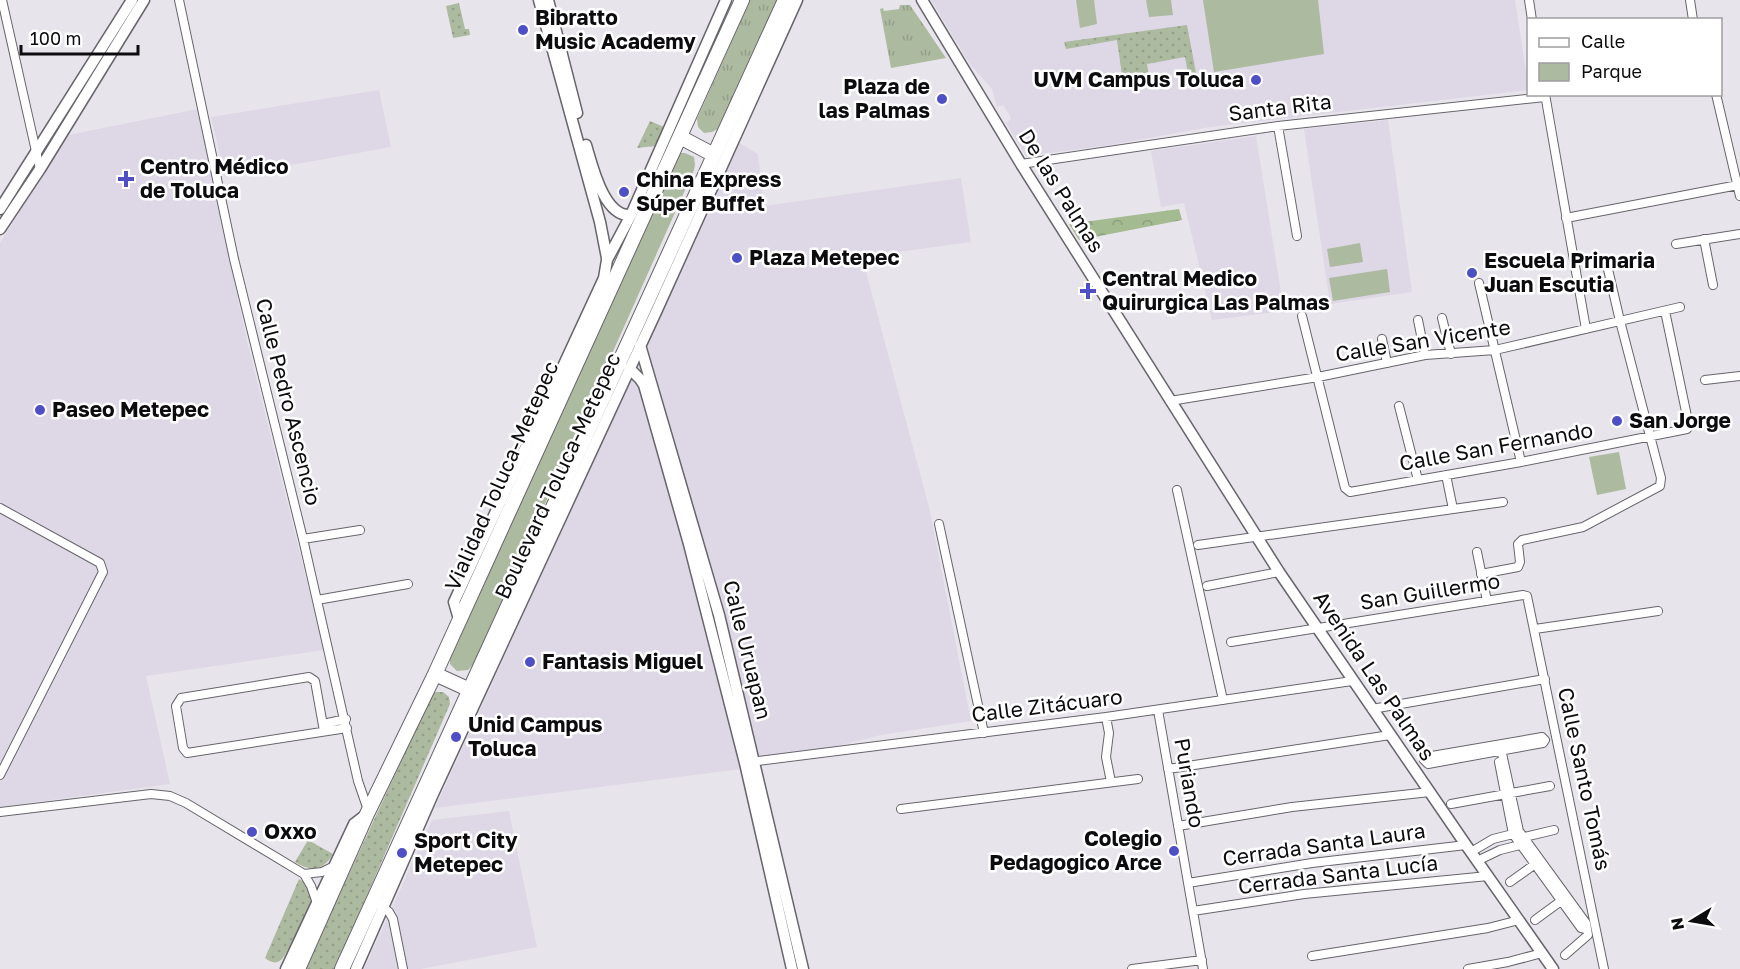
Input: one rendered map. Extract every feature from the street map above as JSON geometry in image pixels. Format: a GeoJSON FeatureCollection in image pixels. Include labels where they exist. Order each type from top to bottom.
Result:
{"type":"FeatureCollection","features":[{"type":"Feature","properties":{"kind":"highway","name":"Vialidad Toluca-Metepec"},"geometry":{"type":"LineString","coordinates":[[298,969],[742,0]]}},
{"type":"Feature","properties":{"kind":"highway"},"geometry":{"type":"LineString","coordinates":[[342,969],[378,904],[426,799],[470,690],[608,402],[714,155],[727,140],[785,0]]}},
{"type":"Feature","properties":{"kind":"highway"},"geometry":{"type":"LineString","coordinates":[[680,137],[714,155]]}},
{"type":"Feature","properties":{"kind":"highway"},"geometry":{"type":"LineString","coordinates":[[633,240],[629,219],[648,206]]}},
{"type":"Feature","properties":{"kind":"highway"},"geometry":{"type":"LineString","coordinates":[[604,278],[608,293]]}},
{"type":"Feature","properties":{"kind":"highway"},"geometry":{"type":"LineString","coordinates":[[435,674],[470,690]]}},
{"type":"Feature","properties":{"kind":"main road"},"geometry":{"type":"LineString","coordinates":[[0,209],[132,0]]}},
{"type":"Feature","properties":{"kind":"main road"},"geometry":{"type":"LineString","coordinates":[[0,229],[40,169],[144,0]]}},
{"type":"Feature","properties":{"kind":"main road"},"geometry":{"type":"LineString","coordinates":[[539,0],[600,222],[607,260]]}},
{"type":"Feature","properties":{"kind":"main road"},"geometry":{"type":"LineString","coordinates":[[548,0],[594,172],[611,206],[629,219]]}},
{"type":"Feature","properties":{"kind":"main road","name":"Boulevard Toluca-Metepec"},"geometry":{"type":"LineString","coordinates":[[459,620],[454,602],[604,278],[607,260],[629,219],[726,0]]}},
{"type":"Feature","properties":{"kind":"main road","name":"Boulevard Toluca-Metepec"},"geometry":{"type":"LineString","coordinates":[[426,799],[608,402],[640,345],[727,140],[797,0]]}},
{"type":"Feature","properties":{"kind":"main road","name":"De las Palmas"},"geometry":{"type":"LineString","coordinates":[[922,0],[1021,164],[1170,400]]}},
{"type":"Feature","properties":{"kind":"main road","name":"Calle Uruapan"},"geometry":{"type":"LineString","coordinates":[[640,345],[716,604],[792,969]]}},
{"type":"Feature","properties":{"kind":"main road","name":"Calle Uruapan"},"geometry":{"type":"LineString","coordinates":[[629,368],[644,385],[750,762],[803,969]]}},
{"type":"Feature","properties":{"kind":"main road","name":"Avenida Las Palmas"},"geometry":{"type":"LineString","coordinates":[[1170,400],[1279,572],[1352,681],[1553,969]]}},
{"type":"Feature","properties":{"kind":"main road"},"geometry":{"type":"LineString","coordinates":[[286,969],[354,824],[368,813]]}},
{"type":"Feature","properties":{"kind":"main road"},"geometry":{"type":"LineString","coordinates":[[356,969],[378,904]]}},
{"type":"Feature","properties":{"kind":"street"},"geometry":{"type":"LineString","coordinates":[[2,0],[40,169]]}},
{"type":"Feature","properties":{"kind":"street","name":"Calle Pedro Ascencio"},"geometry":{"type":"LineString","coordinates":[[179,0],[234,259],[346,719],[358,781],[368,813]]}},
{"type":"Feature","properties":{"kind":"street"},"geometry":{"type":"LineString","coordinates":[[1529,0],[1532,18]]}},
{"type":"Feature","properties":{"kind":"street"},"geometry":{"type":"LineString","coordinates":[[1690,0],[1693,18]]}},
{"type":"Feature","properties":{"kind":"street"},"geometry":{"type":"LineString","coordinates":[[1545,96],[1586,329]]}},
{"type":"Feature","properties":{"kind":"street","name":"Santa Rita"},"geometry":{"type":"LineString","coordinates":[[1021,164],[1278,126],[1545,96]]}},
{"type":"Feature","properties":{"kind":"street"},"geometry":{"type":"LineString","coordinates":[[1716,96],[1740,196]]}},
{"type":"Feature","properties":{"kind":"street"},"geometry":{"type":"LineString","coordinates":[[1278,126],[1297,236]]}},
{"type":"Feature","properties":{"kind":"street"},"geometry":{"type":"LineString","coordinates":[[1566,218],[1738,185]]}},
{"type":"Feature","properties":{"kind":"street"},"geometry":{"type":"LineString","coordinates":[[1676,244],[1740,234]]}},
{"type":"Feature","properties":{"kind":"street"},"geometry":{"type":"LineString","coordinates":[[1704,239],[1713,285]]}},
{"type":"Feature","properties":{"kind":"street"},"geometry":{"type":"LineString","coordinates":[[1481,574],[1518,567],[1520,562],[1518,543],[1522,540],[1591,524],[1660,486],[1661,478],[1607,265]]}},
{"type":"Feature","properties":{"kind":"street"},"geometry":{"type":"LineString","coordinates":[[1479,283],[1521,462]]}},
{"type":"Feature","properties":{"kind":"street","name":"Calle San Vicente"},"geometry":{"type":"LineString","coordinates":[[1170,400],[1318,377],[1425,355],[1495,350],[1680,307]]}},
{"type":"Feature","properties":{"kind":"street","name":"Calle San Fernando"},"geometry":{"type":"LineString","coordinates":[[1318,377],[1347,491],[1521,462],[1688,429],[1665,311]]}},
{"type":"Feature","properties":{"kind":"street"},"geometry":{"type":"LineString","coordinates":[[1302,316],[1318,377]]}},
{"type":"Feature","properties":{"kind":"street"},"geometry":{"type":"LineString","coordinates":[[1442,318],[1451,354]]}},
{"type":"Feature","properties":{"kind":"street"},"geometry":{"type":"LineString","coordinates":[[1418,321],[1425,355]]}},
{"type":"Feature","properties":{"kind":"street"},"geometry":{"type":"LineString","coordinates":[[1382,339],[1387,363]]}},
{"type":"Feature","properties":{"kind":"street"},"geometry":{"type":"LineString","coordinates":[[1705,380],[1740,376]]}},
{"type":"Feature","properties":{"kind":"street"},"geometry":{"type":"LineString","coordinates":[[1399,406],[1418,480]]}},
{"type":"Feature","properties":{"kind":"street"},"geometry":{"type":"LineString","coordinates":[[1446,475],[1453,509]]}},
{"type":"Feature","properties":{"kind":"street"},"geometry":{"type":"LineString","coordinates":[[1177,490],[1222,700]]}},
{"type":"Feature","properties":{"kind":"street"},"geometry":{"type":"LineString","coordinates":[[1198,545],[1503,502]]}},
{"type":"Feature","properties":{"kind":"street"},"geometry":{"type":"LineString","coordinates":[[0,508],[100,563],[103,572],[0,775]]}},
{"type":"Feature","properties":{"kind":"street"},"geometry":{"type":"LineString","coordinates":[[939,524],[984,733]]}},
{"type":"Feature","properties":{"kind":"street"},"geometry":{"type":"LineString","coordinates":[[303,539],[360,530]]}},
{"type":"Feature","properties":{"kind":"street"},"geometry":{"type":"LineString","coordinates":[[1477,552],[1487,601]]}},
{"type":"Feature","properties":{"kind":"street"},"geometry":{"type":"LineString","coordinates":[[1208,586],[1279,572]]}},
{"type":"Feature","properties":{"kind":"street"},"geometry":{"type":"LineString","coordinates":[[317,600],[408,584]]}},
{"type":"Feature","properties":{"kind":"street","name":"San Guillermo"},"geometry":{"type":"LineString","coordinates":[[1231,642],[1527,596]]}},
{"type":"Feature","properties":{"kind":"street","name":"Calle Santo Tomás"},"geometry":{"type":"LineString","coordinates":[[1527,596],[1604,969]]}},
{"type":"Feature","properties":{"kind":"street"},"geometry":{"type":"LineString","coordinates":[[1534,628],[1658,610]]}},
{"type":"Feature","properties":{"kind":"street"},"geometry":{"type":"LineString","coordinates":[[323,727],[315,681],[309,677],[181,698],[176,705],[183,748],[187,753],[323,727],[346,719]]}},
{"type":"Feature","properties":{"kind":"street"},"geometry":{"type":"LineString","coordinates":[[1372,709],[1545,679]]}},
{"type":"Feature","properties":{"kind":"street","name":"Calle Zitácuaro"},"geometry":{"type":"LineString","coordinates":[[750,762],[1106,717],[1352,681]]}},
{"type":"Feature","properties":{"kind":"street","name":"Puriando"},"geometry":{"type":"LineString","coordinates":[[1158,710],[1203,969]]}},
{"type":"Feature","properties":{"kind":"street"},"geometry":{"type":"LineString","coordinates":[[1106,717],[1108,733],[1106,757],[1112,782]]}},
{"type":"Feature","properties":{"kind":"street"},"geometry":{"type":"LineString","coordinates":[[323,727],[347,728]]}},
{"type":"Feature","properties":{"kind":"street"},"geometry":{"type":"LineString","coordinates":[[1168,769],[1390,735]]}},
{"type":"Feature","properties":{"kind":"street"},"geometry":{"type":"LineString","coordinates":[[1498,749],[1428,764],[1424,760],[1426,757],[1498,749]]}},
{"type":"Feature","properties":{"kind":"street"},"geometry":{"type":"LineString","coordinates":[[1498,749],[1518,838],[1564,899],[1581,928],[1586,929],[1588,935],[1565,955]]}},
{"type":"Feature","properties":{"kind":"street"},"geometry":{"type":"LineString","coordinates":[[901,809],[1138,779]]}},
{"type":"Feature","properties":{"kind":"street"},"geometry":{"type":"LineString","coordinates":[[1451,804],[1550,786]]}},
{"type":"Feature","properties":{"kind":"street"},"geometry":{"type":"LineString","coordinates":[[1178,826],[1292,807],[1430,792]]}},
{"type":"Feature","properties":{"kind":"street"},"geometry":{"type":"LineString","coordinates":[[0,812],[151,794],[170,796],[304,874],[317,903]]}},
{"type":"Feature","properties":{"kind":"street"},"geometry":{"type":"LineString","coordinates":[[1471,853],[1493,839],[1518,838],[1554,830]]}},
{"type":"Feature","properties":{"kind":"street"},"geometry":{"type":"LineString","coordinates":[[1471,853],[1500,850],[1518,838]]}},
{"type":"Feature","properties":{"kind":"street","name":"Cerrada Santa Laura"},"geometry":{"type":"LineString","coordinates":[[1188,883],[1312,863],[1471,853]]}},
{"type":"Feature","properties":{"kind":"street"},"geometry":{"type":"LineString","coordinates":[[1510,882],[1537,862]]}},
{"type":"Feature","properties":{"kind":"street"},"geometry":{"type":"LineString","coordinates":[[304,874],[316,873],[334,866]]}},
{"type":"Feature","properties":{"kind":"street","name":"Cerrada Santa Lucía"},"geometry":{"type":"LineString","coordinates":[[1193,911],[1304,894],[1488,876]]}},
{"type":"Feature","properties":{"kind":"street"},"geometry":{"type":"LineString","coordinates":[[1535,920],[1564,899]]}},
{"type":"Feature","properties":{"kind":"street"},"geometry":{"type":"LineString","coordinates":[[378,904],[389,912],[393,919],[403,969]]}},
{"type":"Feature","properties":{"kind":"street"},"geometry":{"type":"LineString","coordinates":[[1312,956],[1488,928],[1519,920]]}},
{"type":"Feature","properties":{"kind":"street"},"geometry":{"type":"LineString","coordinates":[[1468,969],[1542,953]]}},
{"type":"Feature","properties":{"kind":"street"},"geometry":{"type":"LineString","coordinates":[[1132,969],[1202,960]]}},
{"type":"Feature","properties":{"kind":"shaded area","name":"UVM Campus Toluca"},"geometry":{"type":"Polygon","coordinates":[[[931,0],[1515,0],[1527,72],[1527,90],[1210,127],[1110,145],[1026,156],[1006,123],[1011,119],[1009,114],[1003,105],[997,107],[992,89],[969,63],[931,0]]]}},
{"type":"Feature","properties":{"kind":"shaded area"},"geometry":{"type":"Polygon","coordinates":[[[379,90],[391,147],[225,177],[211,117],[379,90]]]}},
{"type":"Feature","properties":{"kind":"shaded area"},"geometry":{"type":"Polygon","coordinates":[[[198,109],[247,341],[324,650],[146,676],[170,784],[0,807],[0,243],[68,135],[198,109]]]}},
{"type":"Feature","properties":{"kind":"shaded area"},"geometry":{"type":"Polygon","coordinates":[[[1388,120],[1412,292],[1330,304],[1304,129],[1388,120]]]}},
{"type":"Feature","properties":{"kind":"shaded area"},"geometry":{"type":"Polygon","coordinates":[[[1256,136],[1284,311],[1212,320],[1184,203],[1161,207],[1151,151],[1256,136]]]}},
{"type":"Feature","properties":{"kind":"shaded area"},"geometry":{"type":"Polygon","coordinates":[[[736,141],[758,154],[764,206],[961,178],[971,242],[862,257],[929,507],[971,721],[881,735],[749,768],[435,808],[652,334],[736,141]]]}},
{"type":"Feature","properties":{"kind":"shaded area"},"geometry":{"type":"Polygon","coordinates":[[[509,811],[537,947],[421,969],[364,969],[432,820],[509,811]]]}},
{"type":"Feature","properties":{"kind":"green space"},"geometry":{"type":"Polygon","coordinates":[[[750,0],[777,0],[718,129],[704,133],[698,127],[697,119],[750,0]]]}},
{"type":"Feature","properties":{"kind":"green space"},"geometry":{"type":"Polygon","coordinates":[[[1076,0],[1094,0],[1097,24],[1080,28],[1076,0]]]}},
{"type":"Feature","properties":{"kind":"green space"},"geometry":{"type":"Polygon","coordinates":[[[1146,0],[1171,0],[1173,15],[1149,17],[1146,0]]]}},
{"type":"Feature","properties":{"kind":"green space"},"geometry":{"type":"Polygon","coordinates":[[[1203,0],[1318,0],[1324,54],[1214,72],[1203,0]]]}},
{"type":"Feature","properties":{"kind":"green space"},"geometry":{"type":"Polygon","coordinates":[[[459,3],[465,29],[469,29],[470,35],[453,38],[446,6],[459,3]]]}},
{"type":"Feature","properties":{"kind":"green space"},"geometry":{"type":"Polygon","coordinates":[[[900,5],[910,5],[946,58],[891,68],[880,9],[883,8],[884,11],[899,9],[900,5]]]}},
{"type":"Feature","properties":{"kind":"green space"},"geometry":{"type":"Polygon","coordinates":[[[1187,25],[1197,78],[1189,79],[1185,57],[1147,64],[1149,77],[1133,79],[1132,73],[1122,75],[1117,40],[1066,49],[1064,42],[1187,25]]]}},
{"type":"Feature","properties":{"kind":"green space"},"geometry":{"type":"Polygon","coordinates":[[[650,121],[664,127],[655,146],[637,148],[650,121]]]}},
{"type":"Feature","properties":{"kind":"green space"},"geometry":{"type":"Polygon","coordinates":[[[680,153],[694,157],[694,170],[474,663],[468,670],[457,671],[450,664],[450,658],[672,160],[680,153]]]}},
{"type":"Feature","properties":{"kind":"green space"},"geometry":{"type":"Polygon","coordinates":[[[1179,209],[1182,220],[1079,240],[1069,224],[1179,209]]]}},
{"type":"Feature","properties":{"kind":"green space"},"geometry":{"type":"Polygon","coordinates":[[[1360,243],[1363,262],[1330,267],[1327,249],[1360,243]]]}},
{"type":"Feature","properties":{"kind":"green space"},"geometry":{"type":"Polygon","coordinates":[[[1387,269],[1390,292],[1333,301],[1329,278],[1387,269]]]}},
{"type":"Feature","properties":{"kind":"green space"},"geometry":{"type":"Polygon","coordinates":[[[1619,452],[1626,489],[1597,495],[1589,457],[1619,452]]]}},
{"type":"Feature","properties":{"kind":"green space"},"geometry":{"type":"Polygon","coordinates":[[[435,692],[443,692],[449,697],[450,704],[335,969],[305,969],[399,766],[428,696],[435,692]]]}},
{"type":"Feature","properties":{"kind":"green space"},"geometry":{"type":"Polygon","coordinates":[[[308,840],[333,854],[321,867],[311,868],[295,862],[308,840]]]}},
{"type":"Feature","properties":{"kind":"green space"},"geometry":{"type":"Polygon","coordinates":[[[299,879],[307,884],[312,903],[282,959],[278,962],[271,962],[265,958],[299,879]]]}},
{"type":"Feature","properties":{"kind":"place","name":"Bibratto Music Academy"},"geometry":{"type":"Point","coordinates":[523,30]}},
{"type":"Feature","properties":{"kind":"place","name":"UVM Campus Toluca"},"geometry":{"type":"Point","coordinates":[1256,80]}},
{"type":"Feature","properties":{"kind":"place","name":"Plaza de las Palmas"},"geometry":{"type":"Point","coordinates":[942,99]}},
{"type":"Feature","properties":{"kind":"place","name":"Centro Médico de Toluca"},"geometry":{"type":"Point","coordinates":[126,179]}},
{"type":"Feature","properties":{"kind":"place","name":"China Express Súper Buffet"},"geometry":{"type":"Point","coordinates":[624,192]}},
{"type":"Feature","properties":{"kind":"place","name":"Plaza Metepec"},"geometry":{"type":"Point","coordinates":[737,258]}},
{"type":"Feature","properties":{"kind":"place","name":"Escuela Primaria Juan Escutia"},"geometry":{"type":"Point","coordinates":[1472,273]}},
{"type":"Feature","properties":{"kind":"place","name":"Central Medico Quirurgica Las Palmas"},"geometry":{"type":"Point","coordinates":[1088,291]}},
{"type":"Feature","properties":{"kind":"place","name":"Paseo Metepec"},"geometry":{"type":"Point","coordinates":[40,410]}},
{"type":"Feature","properties":{"kind":"place","name":"San Jorge"},"geometry":{"type":"Point","coordinates":[1617,421]}},
{"type":"Feature","properties":{"kind":"place","name":"Fantasis Miguel"},"geometry":{"type":"Point","coordinates":[530,662]}},
{"type":"Feature","properties":{"kind":"place","name":"Unid Campus Toluca"},"geometry":{"type":"Point","coordinates":[456,737]}},
{"type":"Feature","properties":{"kind":"place","name":"Oxxo"},"geometry":{"type":"Point","coordinates":[252,832]}},
{"type":"Feature","properties":{"kind":"place","name":"Colegio Pedagogico Arce"},"geometry":{"type":"Point","coordinates":[1174,851]}},
{"type":"Feature","properties":{"kind":"place","name":"Sport City Metepec"},"geometry":{"type":"Point","coordinates":[402,853]}}]}
